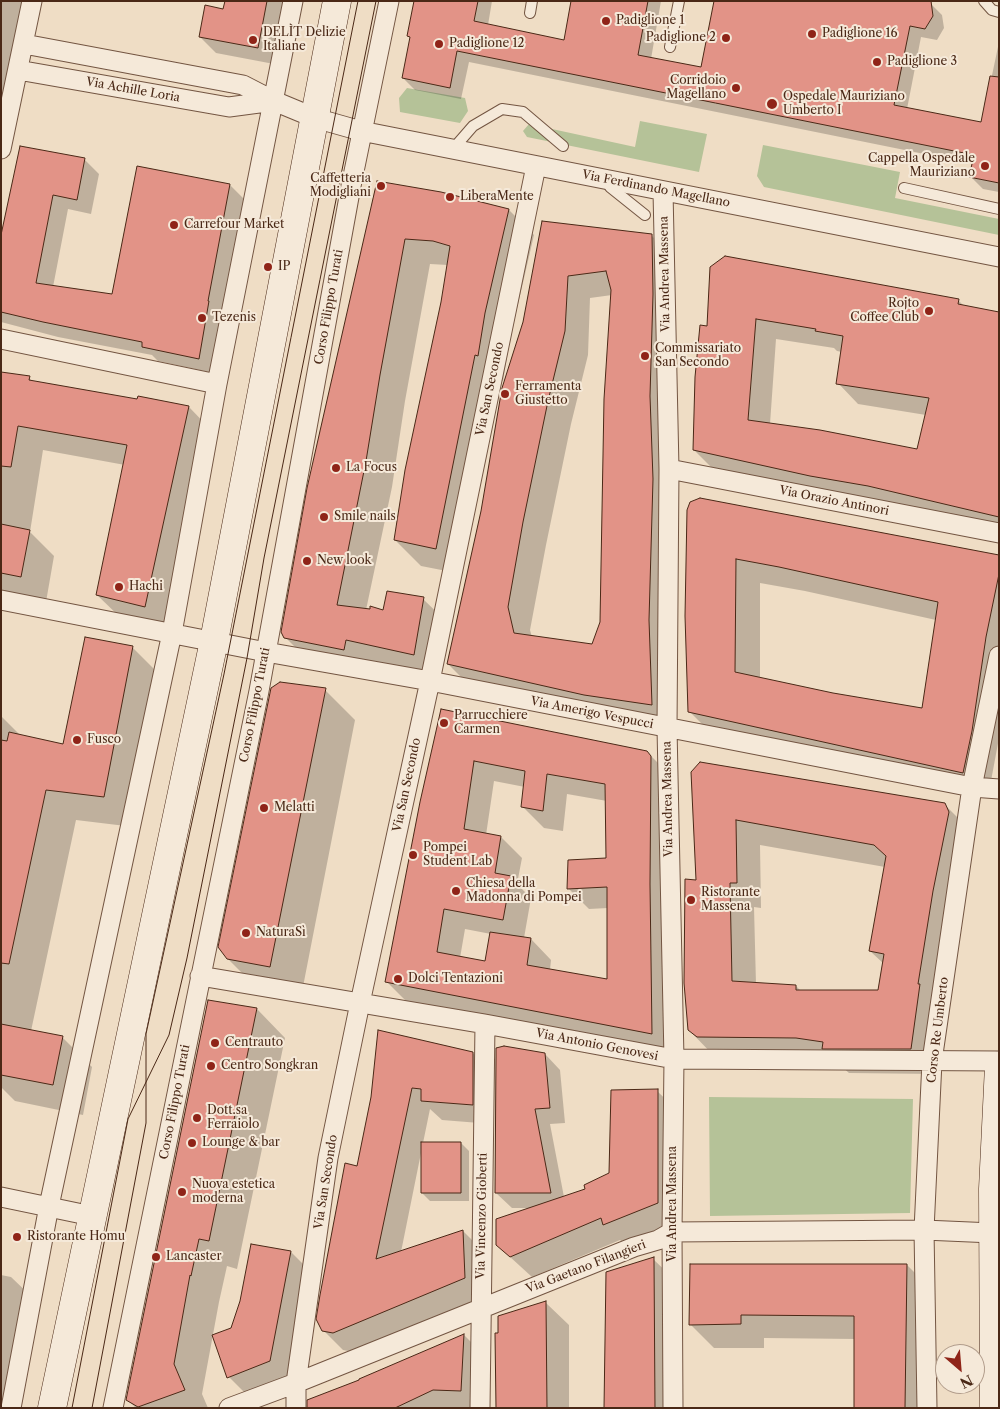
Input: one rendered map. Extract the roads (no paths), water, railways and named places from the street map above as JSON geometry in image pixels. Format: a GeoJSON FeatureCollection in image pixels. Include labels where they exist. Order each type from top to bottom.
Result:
{"type":"FeatureCollection","features":[{"type":"Feature","properties":{"kind":"main road"},"geometry":{"type":"LineString","coordinates":[[52,1408],[214,640],[337,1]]}},
{"type":"Feature","properties":{"kind":"main road"},"geometry":{"type":"LineString","coordinates":[[994,1408],[993,1233],[999,1066]]}},
{"type":"Feature","properties":{"kind":"street"},"geometry":{"type":"LineString","coordinates":[[1,149],[32,1]]}},
{"type":"Feature","properties":{"kind":"street"},"geometry":{"type":"LineString","coordinates":[[11,1408],[49,1206],[172,633],[217,384],[293,1]]}},
{"type":"Feature","properties":{"kind":"street","name":"Corso Filippo Turati"},"geometry":{"type":"LineString","coordinates":[[113,1408],[257,701],[361,131],[388,1]]}},
{"type":"Feature","properties":{"kind":"street","name":"Via Achille Loria"},"geometry":{"type":"LineString","coordinates":[[24,44],[243,85],[274,101],[315,118]]}},
{"type":"Feature","properties":{"kind":"street","name":"Via Achille Loria"},"geometry":{"type":"LineString","coordinates":[[18,70],[229,107],[274,101]]}},
{"type":"Feature","properties":{"kind":"street","name":"Via Ferdinando Magellano"},"geometry":{"type":"LineString","coordinates":[[315,118],[361,131],[999,257]]}},
{"type":"Feature","properties":{"kind":"street","name":"Via San Secondo"},"geometry":{"type":"LineString","coordinates":[[296,1408],[296,1383],[328,1158],[430,681],[536,166]]}},
{"type":"Feature","properties":{"kind":"street","name":"Via Andrea Massena"},"geometry":{"type":"LineString","coordinates":[[663,190],[669,469],[667,728],[674,1059],[672,1232],[673,1408]]}},
{"type":"Feature","properties":{"kind":"street"},"geometry":{"type":"LineString","coordinates":[[1,338],[217,384]]}},
{"type":"Feature","properties":{"kind":"street","name":"Via Orazio Antinori"},"geometry":{"type":"LineString","coordinates":[[669,469],[999,533]]}},
{"type":"Feature","properties":{"kind":"street"},"geometry":{"type":"LineString","coordinates":[[1,600],[214,640]]}},
{"type":"Feature","properties":{"kind":"street","name":"Via Amerigo Vespucci"},"geometry":{"type":"LineString","coordinates":[[214,640],[266,652],[430,681],[972,787],[999,789]]}},
{"type":"Feature","properties":{"kind":"street","name":"Corso Re Umberto"},"geometry":{"type":"LineString","coordinates":[[927,1408],[924,1230],[932,1061],[972,787],[999,656]]}},
{"type":"Feature","properties":{"kind":"street","name":"Via Antonio Genovesi"},"geometry":{"type":"LineString","coordinates":[[200,976],[485,1024],[674,1059],[999,1061]]}},
{"type":"Feature","properties":{"kind":"street","name":"Via Vincenzo Gioberti"},"geometry":{"type":"LineString","coordinates":[[480,1408],[485,1024]]}},
{"type":"Feature","properties":{"kind":"street"},"geometry":{"type":"LineString","coordinates":[[1,1197],[92,1216]]}},
{"type":"Feature","properties":{"kind":"street","name":"Via Gaetano Filangieri"},"geometry":{"type":"LineString","coordinates":[[229,1408],[296,1383],[634,1247],[658,1240],[672,1232],[924,1230],[993,1233]]}},
{"type":"Feature","properties":{"kind":"lane"},"geometry":{"type":"LineString","coordinates":[[530,13],[532,1]]}},
{"type":"Feature","properties":{"kind":"lane"},"geometry":{"type":"LineString","coordinates":[[670,47],[678,1]]}},
{"type":"Feature","properties":{"kind":"lane"},"geometry":{"type":"LineString","coordinates":[[984,1],[992,10],[999,12]]}},
{"type":"Feature","properties":{"kind":"lane"},"geometry":{"type":"LineString","coordinates":[[453,149],[473,126],[502,109],[523,112],[563,146]]}},
{"type":"Feature","properties":{"kind":"lane"},"geometry":{"type":"LineString","coordinates":[[610,187],[645,215]]}},
{"type":"Feature","properties":{"kind":"lane"},"geometry":{"type":"LineString","coordinates":[[904,188],[999,209]]}},
{"type":"Feature","properties":{"kind":"tram line"},"geometry":{"type":"LineString","coordinates":[[92,1408],[146,1123],[146,1034],[224,674],[358,1]]}},
{"type":"Feature","properties":{"kind":"tram line"},"geometry":{"type":"LineString","coordinates":[[72,1408],[128,1119],[169,1035],[187,958],[247,658],[264,558],[376,1]]}},
{"type":"Feature","properties":{"kind":"place","name":"Padiglione 1"},"geometry":{"type":"Point","coordinates":[606,21]}},
{"type":"Feature","properties":{"kind":"place","name":"Padiglione 16"},"geometry":{"type":"Point","coordinates":[812,34]}},
{"type":"Feature","properties":{"kind":"place","name":"Padiglione 2"},"geometry":{"type":"Point","coordinates":[726,38]}},
{"type":"Feature","properties":{"kind":"place","name":"DELÌT Delizie Italiane"},"geometry":{"type":"Point","coordinates":[253,40]}},
{"type":"Feature","properties":{"kind":"place","name":"Padiglione 12"},"geometry":{"type":"Point","coordinates":[439,44]}},
{"type":"Feature","properties":{"kind":"place","name":"Padiglione 3"},"geometry":{"type":"Point","coordinates":[877,62]}},
{"type":"Feature","properties":{"kind":"place","name":"Corridoio Magellano"},"geometry":{"type":"Point","coordinates":[736,88]}},
{"type":"Feature","properties":{"kind":"place","name":"Ospedale Mauriziano Umberto I"},"geometry":{"type":"Point","coordinates":[772,104]}},
{"type":"Feature","properties":{"kind":"place","name":"Cappella Ospedale Mauriziano"},"geometry":{"type":"Point","coordinates":[985,166]}},
{"type":"Feature","properties":{"kind":"place","name":"Caffetteria Modigliani"},"geometry":{"type":"Point","coordinates":[381,186]}},
{"type":"Feature","properties":{"kind":"place","name":"LiberaMente"},"geometry":{"type":"Point","coordinates":[450,197]}},
{"type":"Feature","properties":{"kind":"place","name":"Carrefour Market"},"geometry":{"type":"Point","coordinates":[174,225]}},
{"type":"Feature","properties":{"kind":"place","name":"IP"},"geometry":{"type":"Point","coordinates":[268,267]}},
{"type":"Feature","properties":{"kind":"place","name":"Rojto Coffee Club"},"geometry":{"type":"Point","coordinates":[929,311]}},
{"type":"Feature","properties":{"kind":"place","name":"Tezenis"},"geometry":{"type":"Point","coordinates":[202,318]}},
{"type":"Feature","properties":{"kind":"place","name":"Commissariato San Secondo"},"geometry":{"type":"Point","coordinates":[645,356]}},
{"type":"Feature","properties":{"kind":"place","name":"Ferramenta Giustetto"},"geometry":{"type":"Point","coordinates":[505,394]}},
{"type":"Feature","properties":{"kind":"place","name":"La Focus"},"geometry":{"type":"Point","coordinates":[336,468]}},
{"type":"Feature","properties":{"kind":"place","name":"Smile nails"},"geometry":{"type":"Point","coordinates":[324,517]}},
{"type":"Feature","properties":{"kind":"place","name":"New look"},"geometry":{"type":"Point","coordinates":[307,561]}},
{"type":"Feature","properties":{"kind":"place","name":"Hachi"},"geometry":{"type":"Point","coordinates":[119,587]}},
{"type":"Feature","properties":{"kind":"place","name":"Parrucchiere Carmen"},"geometry":{"type":"Point","coordinates":[444,723]}},
{"type":"Feature","properties":{"kind":"place","name":"Fusco"},"geometry":{"type":"Point","coordinates":[77,740]}},
{"type":"Feature","properties":{"kind":"place","name":"Melatti"},"geometry":{"type":"Point","coordinates":[264,808]}},
{"type":"Feature","properties":{"kind":"place","name":"Pompei Student Lab"},"geometry":{"type":"Point","coordinates":[413,855]}},
{"type":"Feature","properties":{"kind":"place","name":"Chiesa della Madonna di Pompei"},"geometry":{"type":"Point","coordinates":[456,891]}},
{"type":"Feature","properties":{"kind":"place","name":"Ristorante Massena"},"geometry":{"type":"Point","coordinates":[691,900]}},
{"type":"Feature","properties":{"kind":"place","name":"NaturaSì"},"geometry":{"type":"Point","coordinates":[246,933]}},
{"type":"Feature","properties":{"kind":"place","name":"Dolci Tentazioni"},"geometry":{"type":"Point","coordinates":[398,979]}},
{"type":"Feature","properties":{"kind":"place","name":"Centrauto"},"geometry":{"type":"Point","coordinates":[215,1043]}},
{"type":"Feature","properties":{"kind":"place","name":"Centro Songkran"},"geometry":{"type":"Point","coordinates":[211,1066]}},
{"type":"Feature","properties":{"kind":"place","name":"Dott.sa Ferraiolo"},"geometry":{"type":"Point","coordinates":[197,1118]}},
{"type":"Feature","properties":{"kind":"place","name":"Lounge & bar"},"geometry":{"type":"Point","coordinates":[192,1143]}},
{"type":"Feature","properties":{"kind":"place","name":"Nuova estetica moderna"},"geometry":{"type":"Point","coordinates":[182,1192]}},
{"type":"Feature","properties":{"kind":"place","name":"Ristorante Homu"},"geometry":{"type":"Point","coordinates":[17,1237]}},
{"type":"Feature","properties":{"kind":"place","name":"Lancaster"},"geometry":{"type":"Point","coordinates":[156,1257]}}]}
